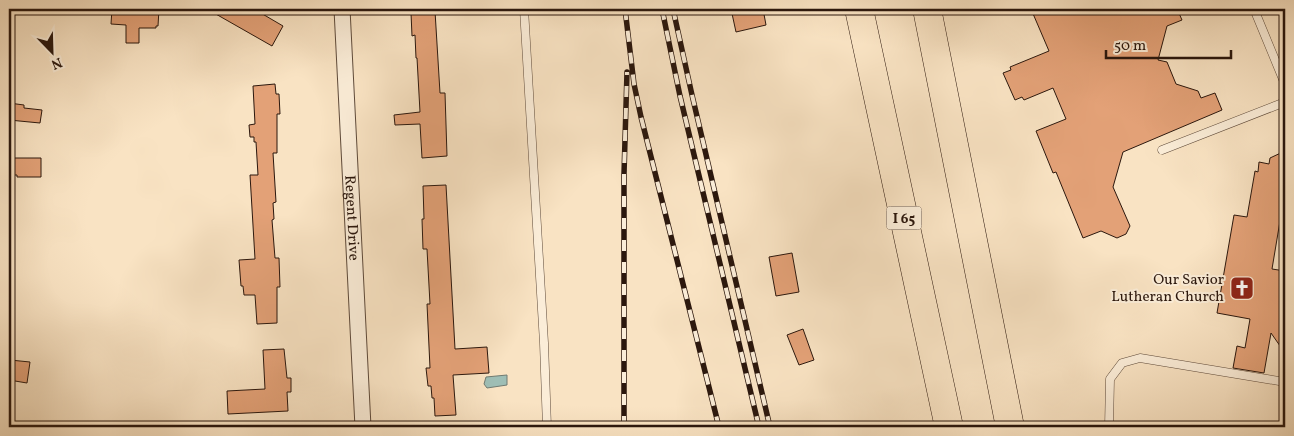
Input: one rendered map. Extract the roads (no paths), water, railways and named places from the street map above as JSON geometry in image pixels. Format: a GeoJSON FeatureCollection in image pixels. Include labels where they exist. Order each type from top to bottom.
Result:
{"type":"FeatureCollection","features":[{"type":"Feature","properties":{"kind":"highway","name":"I 65"},"geometry":{"type":"LineString","coordinates":[[859,9],[949,427]]}},
{"type":"Feature","properties":{"kind":"highway"},"geometry":{"type":"LineString","coordinates":[[927,9],[1010,427]]}},
{"type":"Feature","properties":{"kind":"street","name":"Regent Drive"},"geometry":{"type":"LineString","coordinates":[[342,9],[363,427]]}},
{"type":"Feature","properties":{"kind":"lane"},"geometry":{"type":"LineString","coordinates":[[524,9],[543,325],[547,427]]}},
{"type":"Feature","properties":{"kind":"lane"},"geometry":{"type":"LineString","coordinates":[[1254,9],[1285,84]]}},
{"type":"Feature","properties":{"kind":"lane"},"geometry":{"type":"LineString","coordinates":[[1162,150],[1285,102]]}},
{"type":"Feature","properties":{"kind":"lane"},"geometry":{"type":"LineString","coordinates":[[1109,427],[1110,378],[1122,362],[1140,358],[1285,382]]}},
{"type":"Feature","properties":{"kind":"water"},"geometry":{"type":"Polygon","coordinates":[[[507,375],[507,385],[487,388],[484,384],[486,377],[507,375]]]}},
{"type":"Feature","properties":{"kind":"railway"},"geometry":{"type":"LineString","coordinates":[[625,9],[634,84],[641,117],[719,427]]}},
{"type":"Feature","properties":{"kind":"railway"},"geometry":{"type":"LineString","coordinates":[[662,9],[680,96],[759,427]]}},
{"type":"Feature","properties":{"kind":"railway"},"geometry":{"type":"LineString","coordinates":[[673,9],[770,427]]}},
{"type":"Feature","properties":{"kind":"railway"},"geometry":{"type":"LineString","coordinates":[[624,427],[624,174],[627,72]]}},
{"type":"Feature","properties":{"kind":"place","name":"Our Savior Lutheran Church"},"geometry":{"type":"Point","coordinates":[1242,288]}}]}
